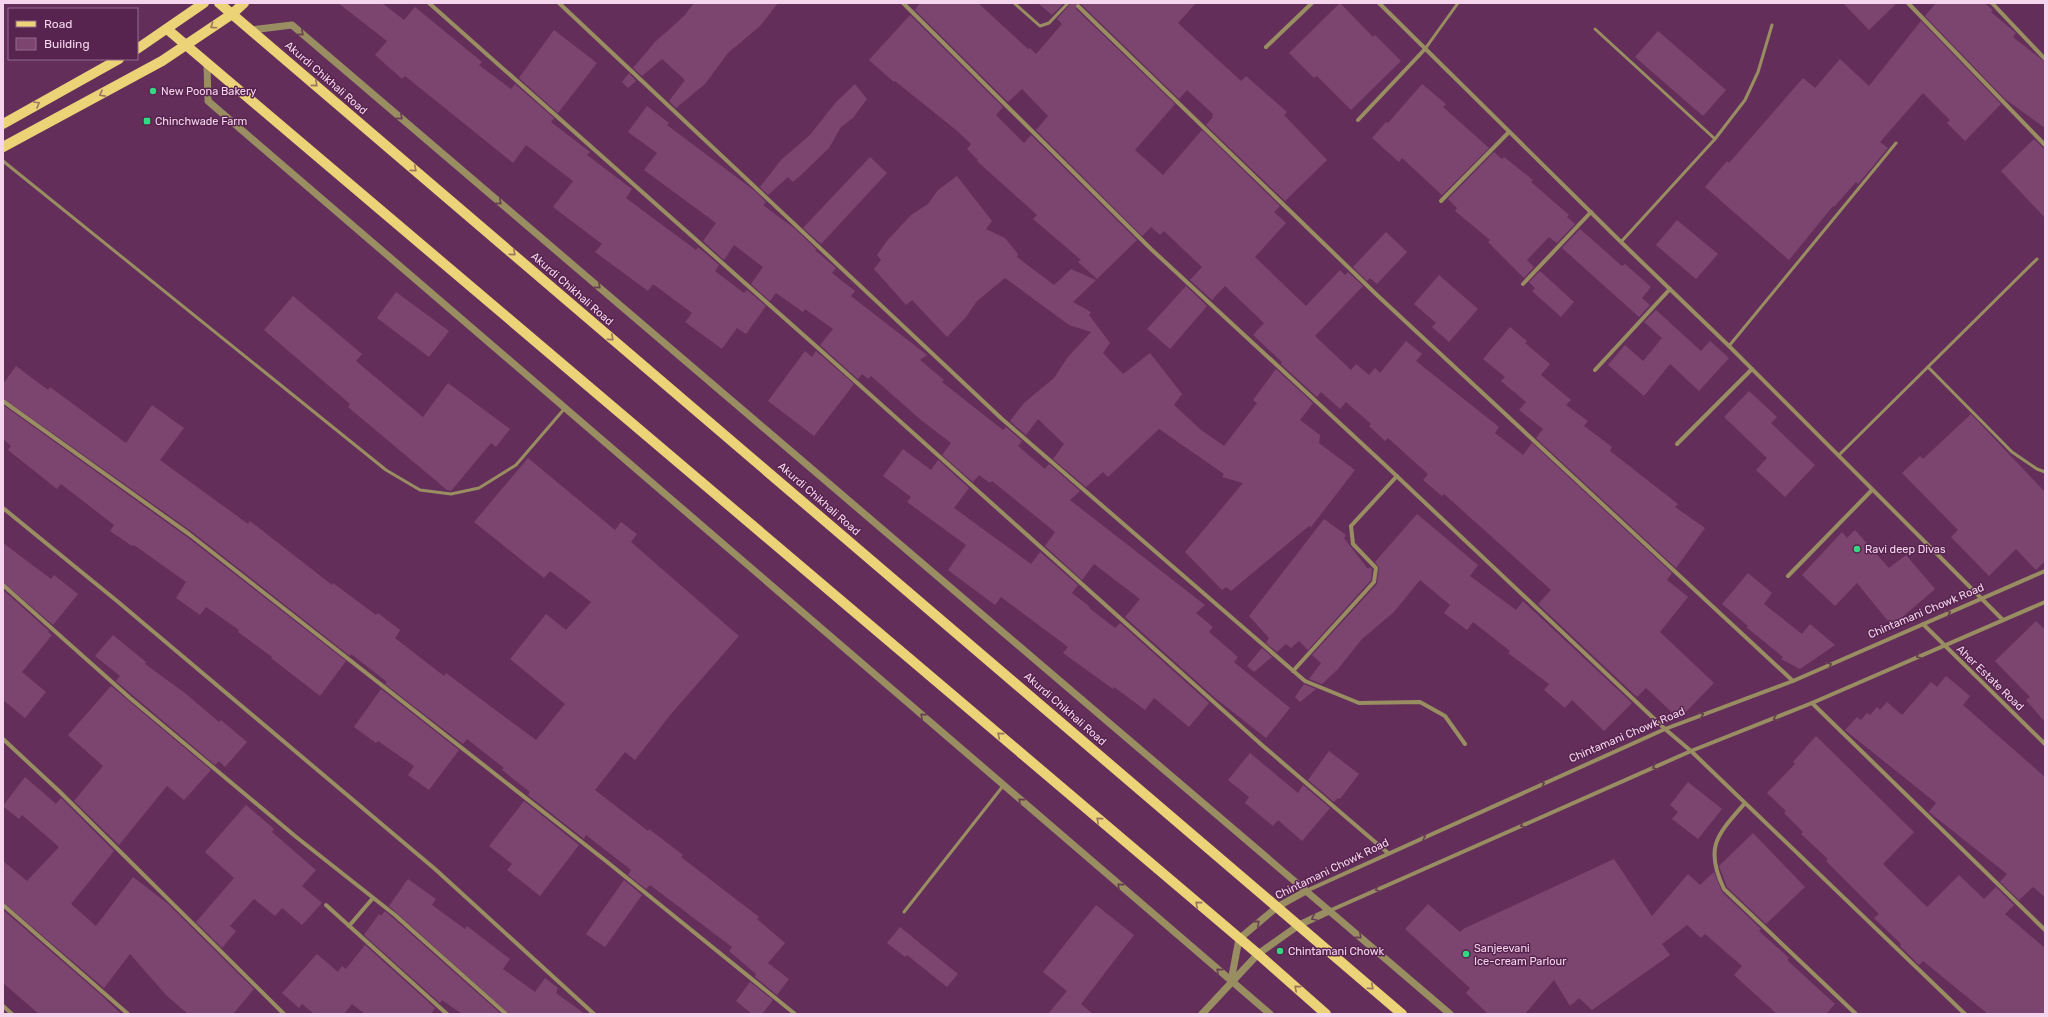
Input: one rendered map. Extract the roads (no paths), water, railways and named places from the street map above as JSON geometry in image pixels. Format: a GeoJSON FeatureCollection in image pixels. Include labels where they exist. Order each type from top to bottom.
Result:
{"type":"FeatureCollection","features":[{"type":"Feature","properties":{"kind":"main road"},"geometry":{"type":"LineString","coordinates":[[138,48],[204,3]]}},
{"type":"Feature","properties":{"kind":"main road","name":"Akurdi Chikhali Road"},"geometry":{"type":"LineString","coordinates":[[219,3],[1402,1014]]}},
{"type":"Feature","properties":{"kind":"main road"},"geometry":{"type":"LineString","coordinates":[[3,147],[162,61],[232,14],[244,3]]}},
{"type":"Feature","properties":{"kind":"main road"},"geometry":{"type":"LineString","coordinates":[[167,29],[1258,954],[1326,1014]]}},
{"type":"Feature","properties":{"kind":"main road"},"geometry":{"type":"LineString","coordinates":[[3,124],[117,60]]}},
{"type":"Feature","properties":{"kind":"street"},"geometry":{"type":"LineString","coordinates":[[429,3],[817,347],[1262,746],[1388,853]]}},
{"type":"Feature","properties":{"kind":"street"},"geometry":{"type":"LineString","coordinates":[[559,3],[1002,419],[1305,681],[1359,704],[1420,702],[1445,716],[1465,744]]}},
{"type":"Feature","properties":{"kind":"street"},"geometry":{"type":"LineString","coordinates":[[903,3],[1151,249],[1397,476],[1665,729],[1691,751],[1965,1014]]}},
{"type":"Feature","properties":{"kind":"street"},"geometry":{"type":"LineString","coordinates":[[1266,47],[1312,3]]}},
{"type":"Feature","properties":{"kind":"street"},"geometry":{"type":"LineString","coordinates":[[1379,3],[1621,242],[1729,346],[2003,620]]}},
{"type":"Feature","properties":{"kind":"street"},"geometry":{"type":"LineString","coordinates":[[1908,3],[2045,145]]}},
{"type":"Feature","properties":{"kind":"street"},"geometry":{"type":"LineString","coordinates":[[1992,3],[2045,59]]}},
{"type":"Feature","properties":{"kind":"street"},"geometry":{"type":"LineString","coordinates":[[1078,6],[1378,296],[1793,681]]}},
{"type":"Feature","properties":{"kind":"street"},"geometry":{"type":"LineString","coordinates":[[251,30],[292,25],[1450,1014]]}},
{"type":"Feature","properties":{"kind":"street"},"geometry":{"type":"LineString","coordinates":[[1358,120],[1425,49]]}},
{"type":"Feature","properties":{"kind":"street"},"geometry":{"type":"LineString","coordinates":[[207,64],[208,101],[1270,1014]]}},
{"type":"Feature","properties":{"kind":"street"},"geometry":{"type":"LineString","coordinates":[[1440,201],[1509,132]]}},
{"type":"Feature","properties":{"kind":"street"},"geometry":{"type":"LineString","coordinates":[[1523,284],[1591,212]]}},
{"type":"Feature","properties":{"kind":"street"},"geometry":{"type":"LineString","coordinates":[[1595,370],[1670,289]]}},
{"type":"Feature","properties":{"kind":"street"},"geometry":{"type":"LineString","coordinates":[[1677,444],[1752,369]]}},
{"type":"Feature","properties":{"kind":"street"},"geometry":{"type":"LineString","coordinates":[[3,401],[189,534],[594,852],[795,1014]]}},
{"type":"Feature","properties":{"kind":"street"},"geometry":{"type":"LineString","coordinates":[[1293,671],[1374,582],[1376,568],[1353,544],[1351,526],[1397,476]]}},
{"type":"Feature","properties":{"kind":"street"},"geometry":{"type":"LineString","coordinates":[[1788,576],[1872,490]]}},
{"type":"Feature","properties":{"kind":"street"},"geometry":{"type":"LineString","coordinates":[[3,508],[117,601],[435,869],[594,1014]]}},
{"type":"Feature","properties":{"kind":"street","name":"Chintamani Chowk Road"},"geometry":{"type":"LineString","coordinates":[[1239,939],[1277,907],[1306,891],[1388,853],[1665,729],[1793,681],[2045,571]]}},
{"type":"Feature","properties":{"kind":"street"},"geometry":{"type":"LineString","coordinates":[[3,585],[130,698],[295,836],[395,915],[506,1014]]}},
{"type":"Feature","properties":{"kind":"street"},"geometry":{"type":"LineString","coordinates":[[1202,1014],[1231,981],[1258,954],[1299,925],[1691,751],[1812,704],[2045,602]]}},
{"type":"Feature","properties":{"kind":"street","name":"Aher Estate Road"},"geometry":{"type":"LineString","coordinates":[[1923,624],[2045,744]]}},
{"type":"Feature","properties":{"kind":"street"},"geometry":{"type":"LineString","coordinates":[[1812,704],[2045,930]]}},
{"type":"Feature","properties":{"kind":"street"},"geometry":{"type":"LineString","coordinates":[[3,739],[60,792],[284,1014]]}},
{"type":"Feature","properties":{"kind":"street"},"geometry":{"type":"LineString","coordinates":[[1745,803],[1720,832],[1714,852],[1717,873],[1724,889],[1856,1014]]}},
{"type":"Feature","properties":{"kind":"street"},"geometry":{"type":"LineString","coordinates":[[349,926],[373,898]]}},
{"type":"Feature","properties":{"kind":"street"},"geometry":{"type":"LineString","coordinates":[[3,905],[128,1014]]}},
{"type":"Feature","properties":{"kind":"street"},"geometry":{"type":"LineString","coordinates":[[326,905],[447,1014]]}},
{"type":"Feature","properties":{"kind":"street"},"geometry":{"type":"LineString","coordinates":[[1231,981],[1239,939]]}},
{"type":"Feature","properties":{"kind":"street"},"geometry":{"type":"LineString","coordinates":[[3,1006],[12,1014]]}},
{"type":"Feature","properties":{"kind":"lane"},"geometry":{"type":"LineString","coordinates":[[1014,3],[1040,26],[1049,23],[1068,3]]}},
{"type":"Feature","properties":{"kind":"lane"},"geometry":{"type":"LineString","coordinates":[[1425,49],[1458,3]]}},
{"type":"Feature","properties":{"kind":"lane"},"geometry":{"type":"LineString","coordinates":[[1621,242],[1715,139],[1745,100],[1758,72],[1772,25]]}},
{"type":"Feature","properties":{"kind":"lane"},"geometry":{"type":"LineString","coordinates":[[1595,29],[1715,139]]}},
{"type":"Feature","properties":{"kind":"lane"},"geometry":{"type":"LineString","coordinates":[[1729,346],[1896,143]]}},
{"type":"Feature","properties":{"kind":"lane"},"geometry":{"type":"LineString","coordinates":[[3,161],[386,470],[420,490],[451,494],[479,488],[516,465],[565,408]]}},
{"type":"Feature","properties":{"kind":"lane"},"geometry":{"type":"LineString","coordinates":[[1838,455],[2037,259]]}},
{"type":"Feature","properties":{"kind":"lane"},"geometry":{"type":"LineString","coordinates":[[1928,367],[2012,452],[2037,469],[2045,472]]}},
{"type":"Feature","properties":{"kind":"lane"},"geometry":{"type":"LineString","coordinates":[[904,912],[1003,786]]}},
{"type":"Feature","properties":{"kind":"place","name":"New Poona Bakery"},"geometry":{"type":"Point","coordinates":[153,91]}},
{"type":"Feature","properties":{"kind":"place","name":"Chinchwade Farm"},"geometry":{"type":"Point","coordinates":[147,121]}},
{"type":"Feature","properties":{"kind":"place","name":"Ravi deep Divas"},"geometry":{"type":"Point","coordinates":[1857,549]}},
{"type":"Feature","properties":{"kind":"place","name":"Chintamani Chowk"},"geometry":{"type":"Point","coordinates":[1280,951]}},
{"type":"Feature","properties":{"kind":"place","name":"Sanjeevani Ice-cream Parlour"},"geometry":{"type":"Point","coordinates":[1466,954]}}]}
